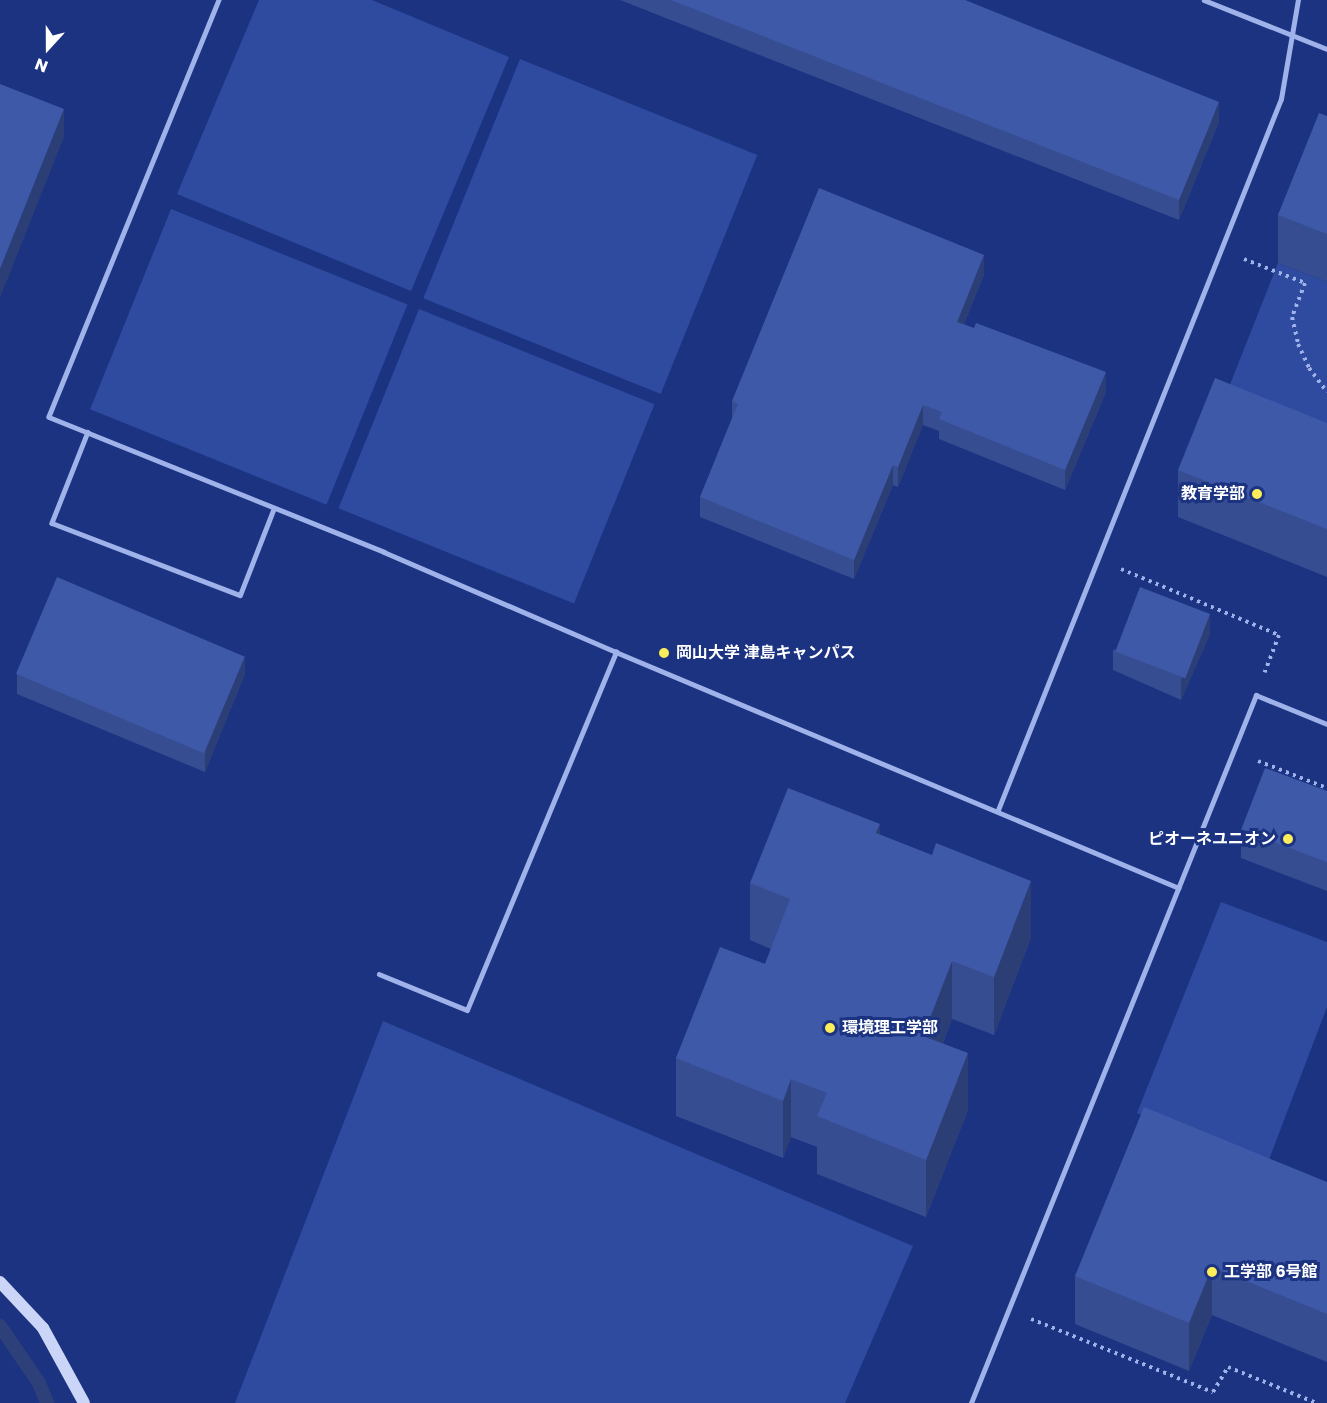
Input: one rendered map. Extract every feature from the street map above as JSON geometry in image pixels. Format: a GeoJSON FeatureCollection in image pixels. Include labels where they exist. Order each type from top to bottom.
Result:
{"type":"FeatureCollection","features":[{"type":"Feature","properties":{"kind":"street"},"geometry":{"type":"LineString","coordinates":[[0,1282],[43,1328],[84,1403]]}},
{"type":"Feature","properties":{"kind":"lane"},"geometry":{"type":"LineString","coordinates":[[219,0],[50,417],[998,810],[1179,888]]}},
{"type":"Feature","properties":{"kind":"lane"},"geometry":{"type":"LineString","coordinates":[[1204,0],[1327,49]]}},
{"type":"Feature","properties":{"kind":"lane"},"geometry":{"type":"LineString","coordinates":[[998,810],[1281,99],[1298,0]]}},
{"type":"Feature","properties":{"kind":"lane"},"geometry":{"type":"LineString","coordinates":[[88,432],[52,523],[240,596],[274,508]]}},
{"type":"Feature","properties":{"kind":"lane"},"geometry":{"type":"LineString","coordinates":[[379,974],[467,1010],[616,652]]}},
{"type":"Feature","properties":{"kind":"lane"},"geometry":{"type":"LineString","coordinates":[[972,1403],[1256,695],[1327,724]]}},
{"type":"Feature","properties":{"kind":"path"},"geometry":{"type":"LineString","coordinates":[[1222,249],[1305,283],[1292,317],[1298,344],[1309,368],[1327,392]]}},
{"type":"Feature","properties":{"kind":"path"},"geometry":{"type":"LineString","coordinates":[[1098,559],[1279,635],[1256,695]]}},
{"type":"Feature","properties":{"kind":"path"},"geometry":{"type":"LineString","coordinates":[[1234,751],[1327,788]]}},
{"type":"Feature","properties":{"kind":"path"},"geometry":{"type":"LineString","coordinates":[[1009,1310],[1213,1392],[1228,1367],[1316,1403]]}},
{"type":"Feature","properties":{"kind":"shaded area"},"geometry":{"type":"Polygon","coordinates":[[[259,0],[372,0],[509,57],[411,291],[177,194],[259,0]]]}},
{"type":"Feature","properties":{"kind":"shaded area"},"geometry":{"type":"Polygon","coordinates":[[[520,59],[757,155],[661,394],[423,298],[520,59]]]}},
{"type":"Feature","properties":{"kind":"shaded area"},"geometry":{"type":"Polygon","coordinates":[[[171,209],[407,305],[327,505],[90,409],[171,209]]]}},
{"type":"Feature","properties":{"kind":"shaded area"},"geometry":{"type":"Polygon","coordinates":[[[1278,263],[1327,282],[1327,438],[1225,397],[1278,263]]]}},
{"type":"Feature","properties":{"kind":"shaded area"},"geometry":{"type":"Polygon","coordinates":[[[419,309],[655,404],[574,603],[338,508],[419,309]]]}},
{"type":"Feature","properties":{"kind":"shaded area"},"geometry":{"type":"Polygon","coordinates":[[[1221,902],[1327,942],[1327,1007],[1267,1165],[1137,1113],[1221,902]]]}},
{"type":"Feature","properties":{"kind":"shaded area"},"geometry":{"type":"Polygon","coordinates":[[[383,1021],[913,1246],[845,1403],[235,1403],[383,1021]]]}},
{"type":"Feature","properties":{"kind":"building"},"geometry":{"type":"Polygon","coordinates":[[[671,0],[965,0],[1219,102],[1179,200],[671,0]]]}},
{"type":"Feature","properties":{"kind":"building"},"geometry":{"type":"Polygon","coordinates":[[[0,84],[64,109],[0,269],[0,84]]]}},
{"type":"Feature","properties":{"kind":"building"},"geometry":{"type":"Polygon","coordinates":[[[1319,113],[1327,116],[1327,234],[1278,215],[1319,113]]]}},
{"type":"Feature","properties":{"kind":"building"},"geometry":{"type":"Polygon","coordinates":[[[819,188],[984,255],[957,322],[974,328],[976,323],[1106,372],[1065,470],[939,419],[942,412],[923,405],[898,467],[893,465],[854,560],[700,497],[738,404],[732,401],[819,188]]]}},
{"type":"Feature","properties":{"kind":"building"},"geometry":{"type":"Polygon","coordinates":[[[1215,378],[1327,423],[1327,529],[1178,470],[1215,378]]]}},
{"type":"Feature","properties":{"kind":"building"},"geometry":{"type":"Polygon","coordinates":[[[57,577],[245,657],[204,753],[16,674],[57,577]]]}},
{"type":"Feature","properties":{"kind":"building"},"geometry":{"type":"Polygon","coordinates":[[[1140,587],[1210,614],[1185,678],[1115,651],[1140,587]]]}},
{"type":"Feature","properties":{"kind":"building"},"geometry":{"type":"Polygon","coordinates":[[[1265,768],[1327,791],[1327,862],[1241,830],[1265,768]]]}},
{"type":"Feature","properties":{"kind":"building","name":"環境理工学部"},"geometry":{"type":"Polygon","coordinates":[[[788,788],[880,824],[876,833],[932,855],[936,843],[1031,881],[994,977],[952,961],[923,1036],[968,1053],[926,1160],[817,1116],[827,1093],[791,1079],[783,1101],[676,1058],[720,947],[765,964],[790,899],[750,883],[788,788]]]}},
{"type":"Feature","properties":{"kind":"building","name":"工学部 6号館"},"geometry":{"type":"Polygon","coordinates":[[[1144,1107],[1327,1182],[1327,1314],[1212,1267],[1189,1323],[1075,1276],[1144,1107]]]}},
{"type":"Feature","properties":{"kind":"waterway"},"geometry":{"type":"LineString","coordinates":[[0,1326],[39,1383],[47,1403]]}},
{"type":"Feature","properties":{"kind":"place","name":"教育学部"},"geometry":{"type":"Point","coordinates":[1257,494]}},
{"type":"Feature","properties":{"kind":"place","name":"岡山大学 津島キャンパス"},"geometry":{"type":"Point","coordinates":[664,653]}},
{"type":"Feature","properties":{"kind":"place","name":"ピオーネユニオン"},"geometry":{"type":"Point","coordinates":[1288,839]}},
{"type":"Feature","properties":{"kind":"place","name":"環境理工学部"},"geometry":{"type":"Point","coordinates":[830,1028]}},
{"type":"Feature","properties":{"kind":"place","name":"工学部 6号館"},"geometry":{"type":"Point","coordinates":[1212,1272]}}]}
